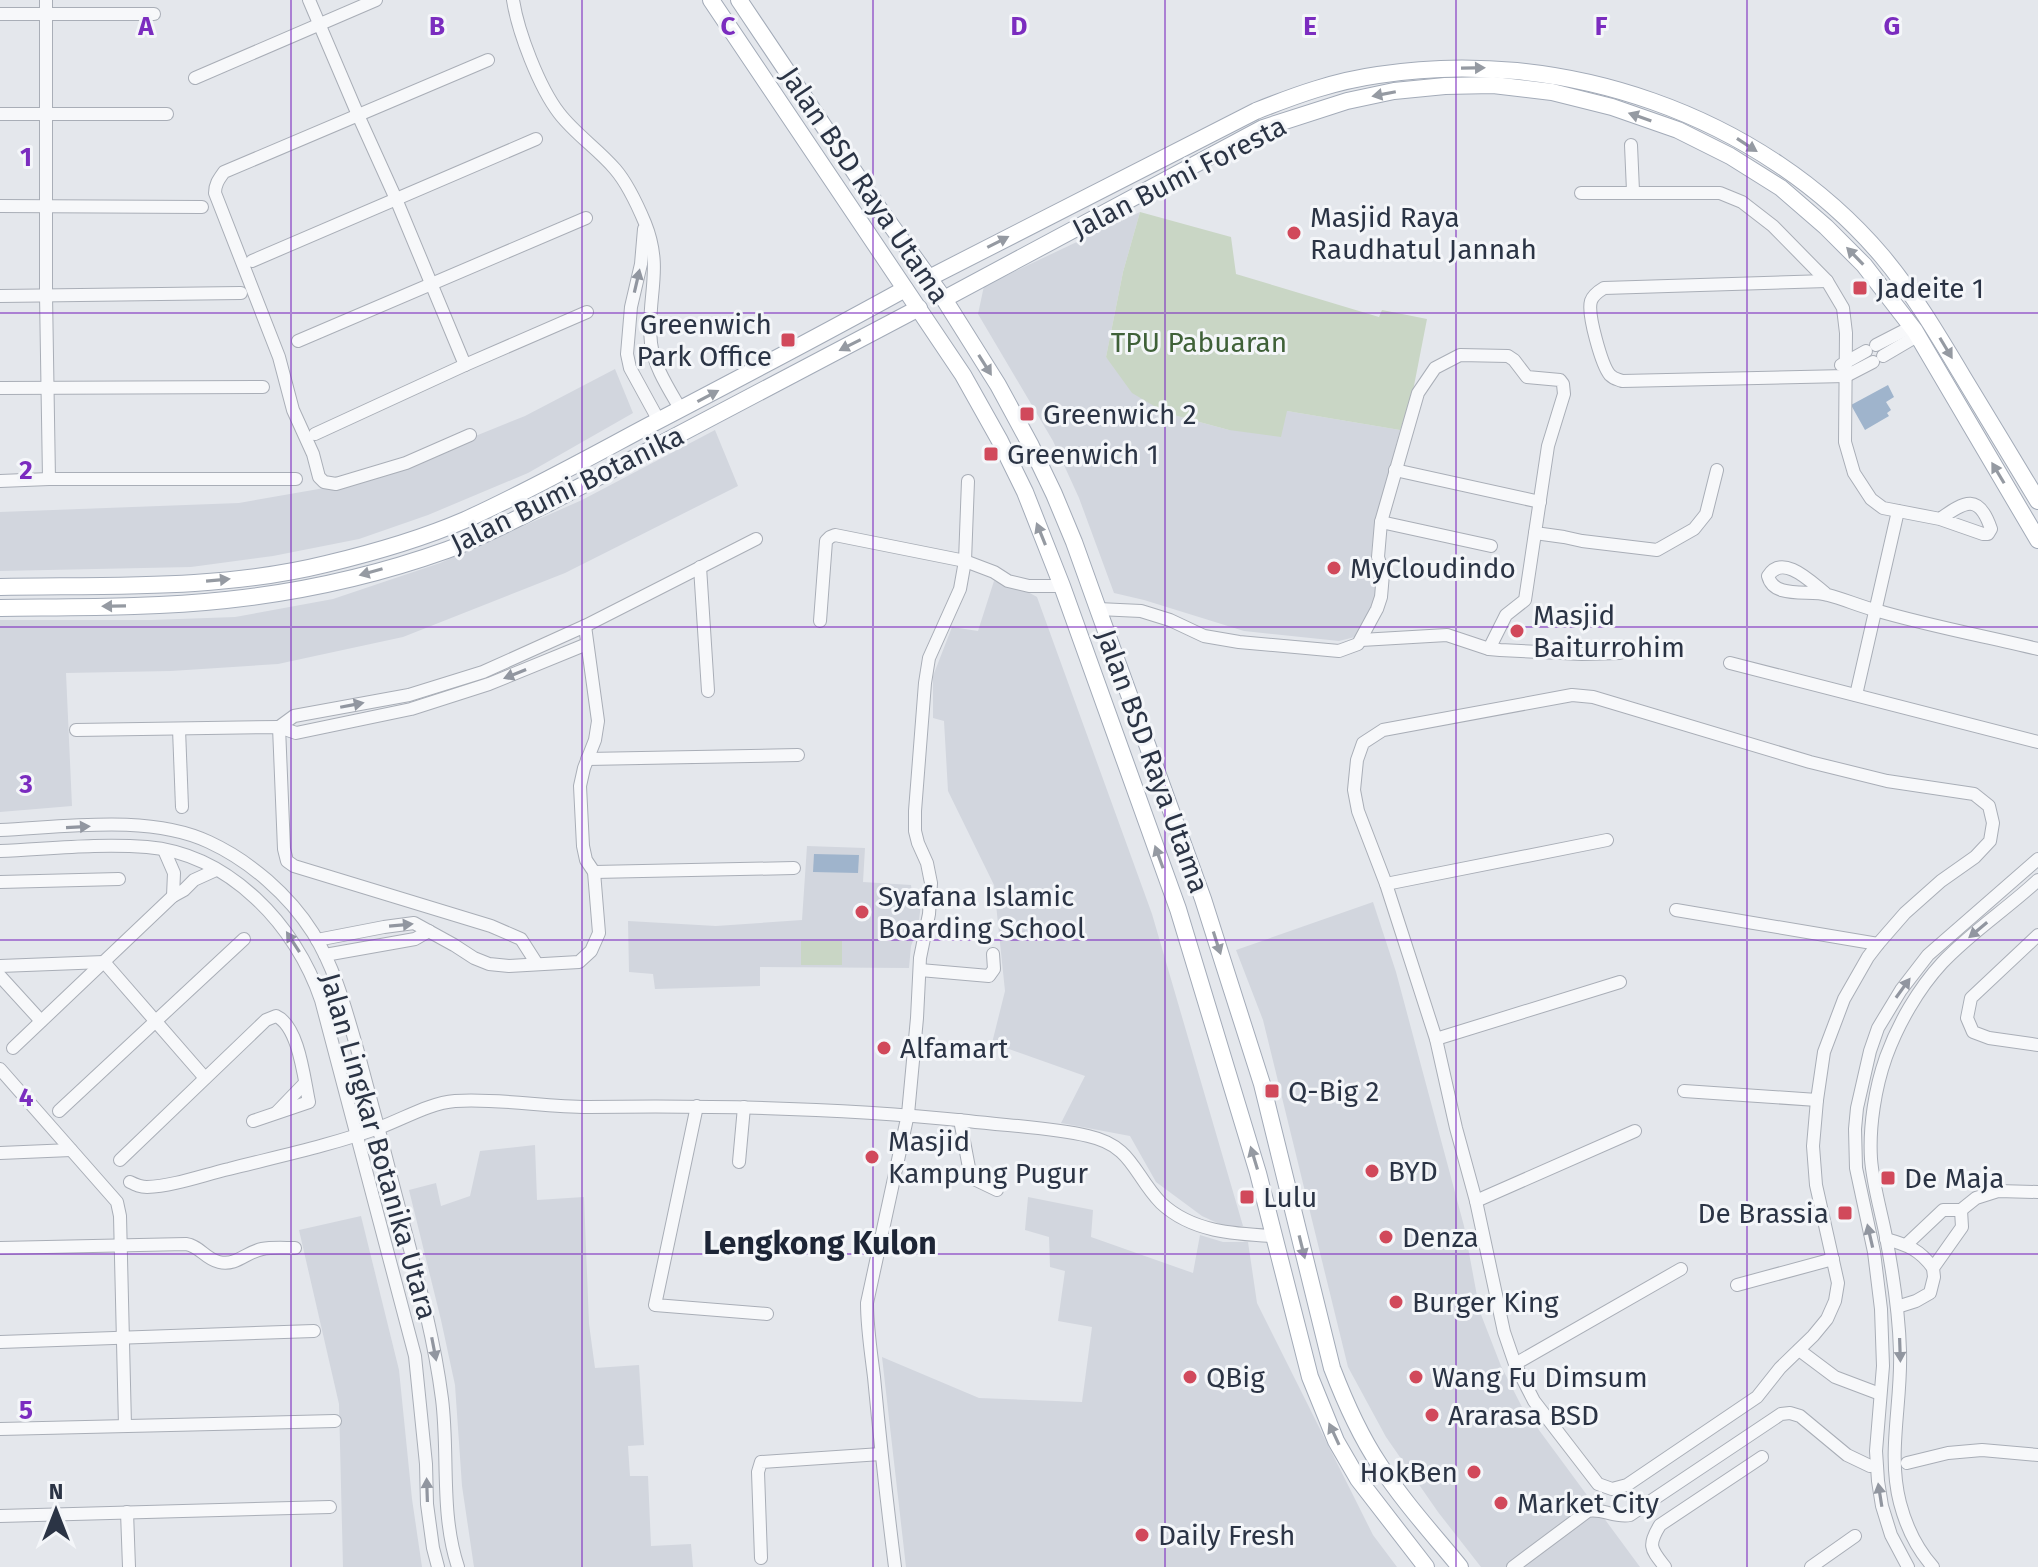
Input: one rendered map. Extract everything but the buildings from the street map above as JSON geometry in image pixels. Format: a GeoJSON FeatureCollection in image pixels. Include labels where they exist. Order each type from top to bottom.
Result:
{"type":"FeatureCollection","features":[{"type":"Feature","properties":{"kind":"main road","name":"Jalan BSD Raya Utama"},"geometry":{"type":"LineString","coordinates":[[711,0],[963,375],[1025,492],[1178,909],[1254,1160],[1319,1402],[1336,1441],[1358,1479],[1426,1567]]}},
{"type":"Feature","properties":{"kind":"main road","name":"Jalan BSD Raya Utama"},"geometry":{"type":"LineString","coordinates":[[739,0],[880,210],[944,299],[998,385],[1030,444],[1074,542],[1203,899],[1262,1084],[1332,1368],[1358,1429],[1380,1466],[1460,1567]]}},
{"type":"Feature","properties":{"kind":"main road","name":"Jalan Bumi Foresta"},"geometry":{"type":"LineString","coordinates":[[929,278],[1256,111],[1305,92],[1379,74],[1445,68],[1487,68],[1547,74],[1608,88],[1685,113],[1734,136],[1790,172],[1835,208],[1883,258],[1930,321],[2038,501]]}},
{"type":"Feature","properties":{"kind":"main road","name":"Jalan Bumi Foresta"},"geometry":{"type":"LineString","coordinates":[[944,299],[1263,128],[1347,101],[1394,91],[1493,85],[1552,92],[1612,107],[1678,130],[1730,156],[1781,188],[1826,227],[1864,265],[1915,331],[2038,540]]}},
{"type":"Feature","properties":{"kind":"main road"},"geometry":{"type":"LineString","coordinates":[[1198,140],[1208,157]]}},
{"type":"Feature","properties":{"kind":"main road","name":"Jalan Bumi Botanika"},"geometry":{"type":"LineString","coordinates":[[0,587],[178,583],[264,575],[325,565],[438,530],[527,490],[905,289]]}},
{"type":"Feature","properties":{"kind":"main road","name":"Jalan Bumi Botanika"},"geometry":{"type":"LineString","coordinates":[[0,608],[146,605],[241,598],[353,578],[446,550],[547,504],[919,308]]}},
{"type":"Feature","properties":{"kind":"main road"},"geometry":{"type":"LineString","coordinates":[[1915,331],[1930,321]]}},
{"type":"Feature","properties":{"kind":"main road"},"geometry":{"type":"LineString","coordinates":[[438,530],[446,550]]}},
{"type":"Feature","properties":{"kind":"main road"},"geometry":{"type":"LineString","coordinates":[[1178,909],[1203,899]]}},
{"type":"Feature","properties":{"kind":"main road"},"geometry":{"type":"LineString","coordinates":[[1403,1538],[1422,1520]]}},
{"type":"Feature","properties":{"kind":"street"},"geometry":{"type":"LineString","coordinates":[[46,0],[49,479]]}},
{"type":"Feature","properties":{"kind":"street"},"geometry":{"type":"LineString","coordinates":[[309,0],[465,365]]}},
{"type":"Feature","properties":{"kind":"street"},"geometry":{"type":"LineString","coordinates":[[195,78],[376,0]]}},
{"type":"Feature","properties":{"kind":"street"},"geometry":{"type":"LineString","coordinates":[[513,0],[523,40],[557,110],[579,136],[614,167],[630,190],[645,222],[655,256],[651,346],[660,372],[681,410]]}},
{"type":"Feature","properties":{"kind":"street"},"geometry":{"type":"LineString","coordinates":[[0,14],[154,14]]}},
{"type":"Feature","properties":{"kind":"street"},"geometry":{"type":"LineString","coordinates":[[470,435],[406,463],[336,484],[324,482],[319,477],[313,454],[293,410],[274,343],[215,193],[217,181],[224,172],[488,60]]}},
{"type":"Feature","properties":{"kind":"street"},"geometry":{"type":"LineString","coordinates":[[0,114],[167,114]]}},
{"type":"Feature","properties":{"kind":"street"},"geometry":{"type":"LineString","coordinates":[[252,261],[536,139]]}},
{"type":"Feature","properties":{"kind":"street"},"geometry":{"type":"LineString","coordinates":[[1631,145],[1633,191]]}},
{"type":"Feature","properties":{"kind":"street"},"geometry":{"type":"LineString","coordinates":[[1581,193],[1720,193],[1742,202],[1773,226],[1827,281],[1843,308],[1846,333],[1845,442],[1854,473],[1871,499],[1883,508],[1940,519]]}},
{"type":"Feature","properties":{"kind":"street"},"geometry":{"type":"LineString","coordinates":[[0,206],[202,207]]}},
{"type":"Feature","properties":{"kind":"street"},"geometry":{"type":"LineString","coordinates":[[298,341],[586,218]]}},
{"type":"Feature","properties":{"kind":"street"},"geometry":{"type":"LineString","coordinates":[[645,222],[627,354],[630,368],[659,421]]}},
{"type":"Feature","properties":{"kind":"street"},"geometry":{"type":"LineString","coordinates":[[1827,281],[1604,288],[1595,294],[1590,312],[1604,364],[1611,376],[1622,381],[1825,376],[1846,369],[1915,331]]}},
{"type":"Feature","properties":{"kind":"street"},"geometry":{"type":"LineString","coordinates":[[0,296],[241,293]]}},
{"type":"Feature","properties":{"kind":"street"},"geometry":{"type":"LineString","coordinates":[[315,434],[587,312]]}},
{"type":"Feature","properties":{"kind":"street"},"geometry":{"type":"LineString","coordinates":[[1098,609],[1141,611],[1204,636],[1239,642],[1339,651],[1354,646],[1361,640],[1377,609],[1383,585],[1378,557],[1381,522],[1418,393],[1435,368],[1460,355],[1508,356],[1527,377],[1560,380],[1564,394],[1548,446],[1525,600],[1506,615],[1489,649]]}},
{"type":"Feature","properties":{"kind":"street"},"geometry":{"type":"LineString","coordinates":[[0,388],[263,387]]}},
{"type":"Feature","properties":{"kind":"street"},"geometry":{"type":"LineString","coordinates":[[1395,470],[1540,502]]}},
{"type":"Feature","properties":{"kind":"street"},"geometry":{"type":"LineString","coordinates":[[1535,533],[1657,550],[1694,529],[1706,514],[1717,470]]}},
{"type":"Feature","properties":{"kind":"street"},"geometry":{"type":"LineString","coordinates":[[0,481],[296,479]]}},
{"type":"Feature","properties":{"kind":"street"},"geometry":{"type":"LineString","coordinates":[[895,1567],[867,1303],[908,1114],[920,970],[929,914],[931,883],[915,831],[925,683],[929,658],[960,589],[965,561],[968,481]]}},
{"type":"Feature","properties":{"kind":"street"},"geometry":{"type":"LineString","coordinates":[[1856,695],[1898,511]]}},
{"type":"Feature","properties":{"kind":"street"},"geometry":{"type":"LineString","coordinates":[[1381,522],[1491,546]]}},
{"type":"Feature","properties":{"kind":"street"},"geometry":{"type":"LineString","coordinates":[[820,621],[826,541],[835,535],[965,561],[1008,581],[1029,586],[1062,586]]}},
{"type":"Feature","properties":{"kind":"street"},"geometry":{"type":"LineString","coordinates":[[279,727],[294,716],[409,695],[483,672],[585,626],[756,539]]}},
{"type":"Feature","properties":{"kind":"street"},"geometry":{"type":"LineString","coordinates":[[700,567],[708,691]]}},
{"type":"Feature","properties":{"kind":"street"},"geometry":{"type":"LineString","coordinates":[[1825,593],[1875,610],[2038,649]]}},
{"type":"Feature","properties":{"kind":"street"},"geometry":{"type":"LineString","coordinates":[[317,940],[414,923],[489,964],[509,966],[579,962],[591,951],[599,933],[594,872],[586,860],[583,846],[580,786],[598,721],[585,626]]}},
{"type":"Feature","properties":{"kind":"street"},"geometry":{"type":"LineString","coordinates":[[1361,640],[1447,635],[1489,649],[1547,654],[1620,653]]}},
{"type":"Feature","properties":{"kind":"street"},"geometry":{"type":"LineString","coordinates":[[76,730],[279,727],[296,733],[411,709],[489,684],[587,644]]}},
{"type":"Feature","properties":{"kind":"street"},"geometry":{"type":"LineString","coordinates":[[1730,663],[2038,742]]}},
{"type":"Feature","properties":{"kind":"street"},"geometry":{"type":"LineString","coordinates":[[1572,695],[1593,697],[1825,766],[1887,781],[1974,794],[1989,806],[1993,823],[1990,841],[1975,857],[1941,881],[1905,913],[1878,944],[1844,999],[1824,1052],[1817,1100],[1813,1146],[1816,1185],[1838,1283],[1827,1319],[1757,1397],[1627,1485],[1612,1489],[1598,1484],[1534,1401],[1515,1364],[1504,1332],[1436,1039],[1386,884],[1358,811],[1354,790],[1357,760],[1363,743],[1383,730],[1572,695]]}},
{"type":"Feature","properties":{"kind":"street"},"geometry":{"type":"LineString","coordinates":[[279,727],[287,861],[294,866],[491,926],[521,939],[537,964]]}},
{"type":"Feature","properties":{"kind":"street"},"geometry":{"type":"LineString","coordinates":[[179,729],[182,807]]}},
{"type":"Feature","properties":{"kind":"street"},"geometry":{"type":"LineString","coordinates":[[587,759],[798,755]]}},
{"type":"Feature","properties":{"kind":"street","name":"Jalan Lingkar Botanika Utara"},"geometry":{"type":"LineString","coordinates":[[0,830],[126,824],[190,835],[211,843],[257,873],[288,901],[317,940],[340,990],[379,1128],[432,1339],[443,1403],[448,1510],[458,1567]]}},
{"type":"Feature","properties":{"kind":"street"},"geometry":{"type":"LineString","coordinates":[[1386,884],[1607,840]]}},
{"type":"Feature","properties":{"kind":"street","name":"Jalan Lingkar Botanika Utara"},"geometry":{"type":"LineString","coordinates":[[0,851],[149,847],[197,861],[216,870],[257,901],[280,923],[306,963],[321,1000],[411,1337],[421,1404],[428,1512],[438,1567]]}},
{"type":"Feature","properties":{"kind":"street"},"geometry":{"type":"LineString","coordinates":[[164,850],[174,873],[173,896]]}},
{"type":"Feature","properties":{"kind":"street"},"geometry":{"type":"LineString","coordinates":[[1920,1553],[1906,1564],[1891,1535],[1878,1481],[1876,1451],[1883,1366],[1881,1309],[1874,1252],[1856,1168],[1857,1108],[1878,1028],[1901,990],[1928,955],[2038,859]]}},
{"type":"Feature","properties":{"kind":"street"},"geometry":{"type":"LineString","coordinates":[[594,872],[794,868]]}},
{"type":"Feature","properties":{"kind":"street"},"geometry":{"type":"LineString","coordinates":[[13,1048],[173,896],[194,880],[216,870]]}},
{"type":"Feature","properties":{"kind":"street"},"geometry":{"type":"LineString","coordinates":[[0,882],[119,879]]}},
{"type":"Feature","properties":{"kind":"street"},"geometry":{"type":"LineString","coordinates":[[1933,1567],[1920,1553],[1900,1501],[1897,1480],[1895,1438],[1900,1368],[1897,1307],[1871,1159],[1880,1077],[1917,995],[1941,964],[2038,880]]}},
{"type":"Feature","properties":{"kind":"street"},"geometry":{"type":"LineString","coordinates":[[1676,910],[1878,944]]}},
{"type":"Feature","properties":{"kind":"street"},"geometry":{"type":"LineString","coordinates":[[325,955],[415,939],[429,931]]}},
{"type":"Feature","properties":{"kind":"street"},"geometry":{"type":"LineString","coordinates":[[2038,935],[1971,998],[1967,1018],[1973,1032],[1989,1038],[2038,1045]]}},
{"type":"Feature","properties":{"kind":"street"},"geometry":{"type":"LineString","coordinates":[[59,1111],[244,939]]}},
{"type":"Feature","properties":{"kind":"street"},"geometry":{"type":"LineString","coordinates":[[920,970],[989,976],[994,969],[993,954]]}},
{"type":"Feature","properties":{"kind":"street"},"geometry":{"type":"LineString","coordinates":[[1928,955],[1941,964]]}},
{"type":"Feature","properties":{"kind":"street"},"geometry":{"type":"LineString","coordinates":[[0,966],[104,962]]}},
{"type":"Feature","properties":{"kind":"street"},"geometry":{"type":"LineString","coordinates":[[104,962],[205,1078]]}},
{"type":"Feature","properties":{"kind":"street"},"geometry":{"type":"LineString","coordinates":[[0,976],[41,1021]]}},
{"type":"Feature","properties":{"kind":"street"},"geometry":{"type":"LineString","coordinates":[[1436,1039],[1620,982]]}},
{"type":"Feature","properties":{"kind":"street"},"geometry":{"type":"LineString","coordinates":[[120,1160],[266,1020],[276,1016],[284,1020],[293,1034],[309,1102],[253,1121]]}},
{"type":"Feature","properties":{"kind":"street"},"geometry":{"type":"LineString","coordinates":[[0,1069],[117,1202],[120,1216],[125,1426]]}},
{"type":"Feature","properties":{"kind":"street"},"geometry":{"type":"LineString","coordinates":[[1684,1091],[1817,1100]]}},
{"type":"Feature","properties":{"kind":"street"},"geometry":{"type":"LineString","coordinates":[[130,1182],[139,1186],[167,1184],[319,1146],[451,1101],[908,1114],[1069,1132],[1107,1141],[1124,1153],[1162,1203],[1185,1219],[1205,1229],[1274,1236]]}},
{"type":"Feature","properties":{"kind":"street"},"geometry":{"type":"LineString","coordinates":[[697,1106],[655,1305],[767,1314]]}},
{"type":"Feature","properties":{"kind":"street"},"geometry":{"type":"LineString","coordinates":[[739,1162],[744,1107]]}},
{"type":"Feature","properties":{"kind":"street"},"geometry":{"type":"LineString","coordinates":[[960,1120],[970,1173],[974,1179],[997,1190]]}},
{"type":"Feature","properties":{"kind":"street"},"geometry":{"type":"LineString","coordinates":[[1476,1201],[1635,1131]]}},
{"type":"Feature","properties":{"kind":"street"},"geometry":{"type":"LineString","coordinates":[[0,1153],[71,1150]]}},
{"type":"Feature","properties":{"kind":"street"},"geometry":{"type":"LineString","coordinates":[[1907,1244],[1943,1210],[1961,1210],[1976,1198],[1998,1191],[2038,1192]]}},
{"type":"Feature","properties":{"kind":"street"},"geometry":{"type":"LineString","coordinates":[[1933,1268],[1962,1227],[1961,1210]]}},
{"type":"Feature","properties":{"kind":"street"},"geometry":{"type":"LineString","coordinates":[[1886,1239],[1907,1244],[1933,1268],[1930,1293],[1897,1307]]}},
{"type":"Feature","properties":{"kind":"street"},"geometry":{"type":"LineString","coordinates":[[0,1248],[186,1244],[194,1245],[206,1258],[221,1263],[241,1259],[263,1248],[295,1248]]}},
{"type":"Feature","properties":{"kind":"street"},"geometry":{"type":"LineString","coordinates":[[1737,1285],[1833,1259]]}},
{"type":"Feature","properties":{"kind":"street"},"geometry":{"type":"LineString","coordinates":[[1515,1364],[1681,1269]]}},
{"type":"Feature","properties":{"kind":"street"},"geometry":{"type":"LineString","coordinates":[[0,1342],[314,1331]]}},
{"type":"Feature","properties":{"kind":"street"},"geometry":{"type":"LineString","coordinates":[[1799,1350],[1835,1377],[1880,1394]]}},
{"type":"Feature","properties":{"kind":"street"},"geometry":{"type":"LineString","coordinates":[[421,1404],[443,1403]]}},
{"type":"Feature","properties":{"kind":"street"},"geometry":{"type":"LineString","coordinates":[[1513,1567],[1588,1511],[1630,1515],[1781,1414],[1800,1416],[1847,1455],[1870,1466]]}},
{"type":"Feature","properties":{"kind":"street"},"geometry":{"type":"LineString","coordinates":[[0,1429],[335,1421]]}},
{"type":"Feature","properties":{"kind":"street"},"geometry":{"type":"LineString","coordinates":[[1907,1463],[1948,1453],[1982,1450],[2038,1455]]}},
{"type":"Feature","properties":{"kind":"street"},"geometry":{"type":"LineString","coordinates":[[761,1558],[758,1472],[761,1462],[881,1454]]}},
{"type":"Feature","properties":{"kind":"street"},"geometry":{"type":"LineString","coordinates":[[1665,1567],[1652,1551],[1652,1539],[1660,1525],[1762,1457]]}},
{"type":"Feature","properties":{"kind":"street"},"geometry":{"type":"LineString","coordinates":[[0,1516],[330,1507]]}},
{"type":"Feature","properties":{"kind":"street"},"geometry":{"type":"LineString","coordinates":[[127,1512],[129,1567]]}},
{"type":"Feature","properties":{"kind":"street"},"geometry":{"type":"LineString","coordinates":[[1811,1567],[1855,1536]]}},
{"type":"Feature","properties":{"kind":"shaded area"},"geometry":{"type":"Polygon","coordinates":[[[1140,212],[1123,272],[1106,357],[1166,413],[1229,430],[1287,411],[1400,430],[1374,530],[1371,555],[1377,585],[1374,603],[1363,631],[1355,637],[1339,641],[1244,631],[1114,593],[1079,498],[1053,441],[978,314],[984,286],[1140,212]]]}},
{"type":"Feature","properties":{"kind":"shaded area"},"geometry":{"type":"Polygon","coordinates":[[[615,369],[633,413],[528,473],[428,515],[359,539],[273,556],[191,567],[0,571],[0,512],[239,503],[336,486],[421,458],[525,416],[615,369]]]}},
{"type":"Feature","properties":{"kind":"shaded area"},"geometry":{"type":"Polygon","coordinates":[[[715,430],[738,486],[565,573],[403,637],[278,664],[171,671],[66,673],[72,806],[0,812],[0,620],[235,617],[333,599],[440,563],[582,500],[715,430]]]}},
{"type":"Feature","properties":{"kind":"shaded area"},"geometry":{"type":"Polygon","coordinates":[[[994,581],[1019,587],[1037,597],[1152,914],[1243,1226],[1226,1227],[1202,1216],[1156,1182],[1130,1136],[1061,1123],[1085,1076],[992,1043],[1005,991],[994,885],[948,791],[944,721],[933,718],[933,676],[952,627],[978,631],[994,581]]]}},
{"type":"Feature","properties":{"kind":"shaded area","name":"Syafana Islamic Boarding School"},"geometry":{"type":"Polygon","coordinates":[[[807,846],[865,848],[863,882],[911,885],[913,900],[921,904],[909,968],[760,967],[760,986],[655,989],[653,974],[629,972],[628,921],[716,926],[802,920],[807,846]]]}},
{"type":"Feature","properties":{"kind":"shaded area"},"geometry":{"type":"Polygon","coordinates":[[[1373,902],[1396,972],[1464,1226],[1480,1312],[1501,1366],[1522,1407],[1640,1567],[1481,1567],[1386,1437],[1348,1367],[1263,1020],[1236,950],[1373,902]]]}},
{"type":"Feature","properties":{"kind":"shaded area"},"geometry":{"type":"Polygon","coordinates":[[[535,1145],[537,1200],[584,1197],[589,1324],[595,1368],[639,1365],[644,1445],[628,1446],[630,1476],[648,1476],[651,1546],[691,1544],[693,1567],[474,1567],[462,1486],[455,1385],[409,1190],[436,1183],[441,1206],[470,1196],[480,1151],[535,1145]]]}},
{"type":"Feature","properties":{"kind":"shaded area","name":"QBig"},"geometry":{"type":"Polygon","coordinates":[[[1028,1197],[1093,1210],[1091,1237],[1193,1273],[1200,1235],[1223,1242],[1248,1242],[1257,1303],[1373,1535],[1397,1567],[906,1567],[882,1357],[979,1398],[1082,1402],[1092,1327],[1058,1321],[1065,1271],[1050,1267],[1049,1237],[1025,1230],[1028,1197]]]}},
{"type":"Feature","properties":{"kind":"shaded area"},"geometry":{"type":"Polygon","coordinates":[[[361,1216],[399,1370],[422,1567],[343,1567],[339,1404],[299,1230],[361,1216]]]}},
{"type":"Feature","properties":{"kind":"green space","name":"TPU Pabuaran"},"geometry":{"type":"Polygon","coordinates":[[[1140,212],[1231,237],[1236,274],[1379,317],[1382,310],[1427,319],[1412,396],[1400,430],[1287,411],[1281,437],[1229,430],[1166,413],[1132,393],[1106,357],[1123,272],[1140,212]]]}},
{"type":"Feature","properties":{"kind":"green space"},"geometry":{"type":"Polygon","coordinates":[[[801,941],[842,941],[842,965],[801,965],[801,941]]]}},
{"type":"Feature","properties":{"kind":"water"},"geometry":{"type":"Polygon","coordinates":[[[1888,385],[1894,397],[1886,402],[1891,410],[1887,413],[1889,416],[1865,430],[1851,405],[1888,385]]]}},
{"type":"Feature","properties":{"kind":"water"},"geometry":{"type":"Polygon","coordinates":[[[814,854],[859,855],[858,873],[813,872],[814,854]]]}},
{"type":"Feature","properties":{"kind":"place","name":"Masjid Raya Raudhatul Jannah"},"geometry":{"type":"Point","coordinates":[1294,233]}},
{"type":"Feature","properties":{"kind":"place","name":"Jadeite 1"},"geometry":{"type":"Point","coordinates":[1860,288]}},
{"type":"Feature","properties":{"kind":"place","name":"Greenwich Park Office"},"geometry":{"type":"Point","coordinates":[788,340]}},
{"type":"Feature","properties":{"kind":"place","name":"Greenwich 2"},"geometry":{"type":"Point","coordinates":[1027,414]}},
{"type":"Feature","properties":{"kind":"place","name":"Greenwich 1"},"geometry":{"type":"Point","coordinates":[991,454]}},
{"type":"Feature","properties":{"kind":"place","name":"MyCloudindo"},"geometry":{"type":"Point","coordinates":[1334,568]}},
{"type":"Feature","properties":{"kind":"place","name":"Masjid Baiturrohim"},"geometry":{"type":"Point","coordinates":[1517,631]}},
{"type":"Feature","properties":{"kind":"place","name":"Syafana Islamic Boarding School"},"geometry":{"type":"Point","coordinates":[862,912]}},
{"type":"Feature","properties":{"kind":"place","name":"Alfamart"},"geometry":{"type":"Point","coordinates":[884,1048]}},
{"type":"Feature","properties":{"kind":"place","name":"Q-Big 2"},"geometry":{"type":"Point","coordinates":[1272,1091]}},
{"type":"Feature","properties":{"kind":"place","name":"Masjid Kampung Pugur"},"geometry":{"type":"Point","coordinates":[872,1157]}},
{"type":"Feature","properties":{"kind":"place","name":"BYD"},"geometry":{"type":"Point","coordinates":[1372,1171]}},
{"type":"Feature","properties":{"kind":"place","name":"De Maja"},"geometry":{"type":"Point","coordinates":[1888,1178]}},
{"type":"Feature","properties":{"kind":"place","name":"Lulu"},"geometry":{"type":"Point","coordinates":[1247,1197]}},
{"type":"Feature","properties":{"kind":"place","name":"De Brassia"},"geometry":{"type":"Point","coordinates":[1845,1213]}},
{"type":"Feature","properties":{"kind":"place","name":"Denza"},"geometry":{"type":"Point","coordinates":[1386,1237]}},
{"type":"Feature","properties":{"kind":"place","name":"Burger King"},"geometry":{"type":"Point","coordinates":[1396,1302]}},
{"type":"Feature","properties":{"kind":"place","name":"QBig"},"geometry":{"type":"Point","coordinates":[1190,1377]}},
{"type":"Feature","properties":{"kind":"place","name":"Wang Fu Dimsum"},"geometry":{"type":"Point","coordinates":[1416,1377]}},
{"type":"Feature","properties":{"kind":"place","name":"Ararasa BSD"},"geometry":{"type":"Point","coordinates":[1432,1415]}},
{"type":"Feature","properties":{"kind":"place","name":"HokBen"},"geometry":{"type":"Point","coordinates":[1474,1472]}},
{"type":"Feature","properties":{"kind":"place","name":"Market City"},"geometry":{"type":"Point","coordinates":[1501,1503]}},
{"type":"Feature","properties":{"kind":"place","name":"Daily Fresh"},"geometry":{"type":"Point","coordinates":[1142,1535]}},
{"type":"Feature","properties":{"kind":"district","name":"Lengkong Kulon"},"geometry":{"type":"Point","coordinates":[820,1243]}}]}
